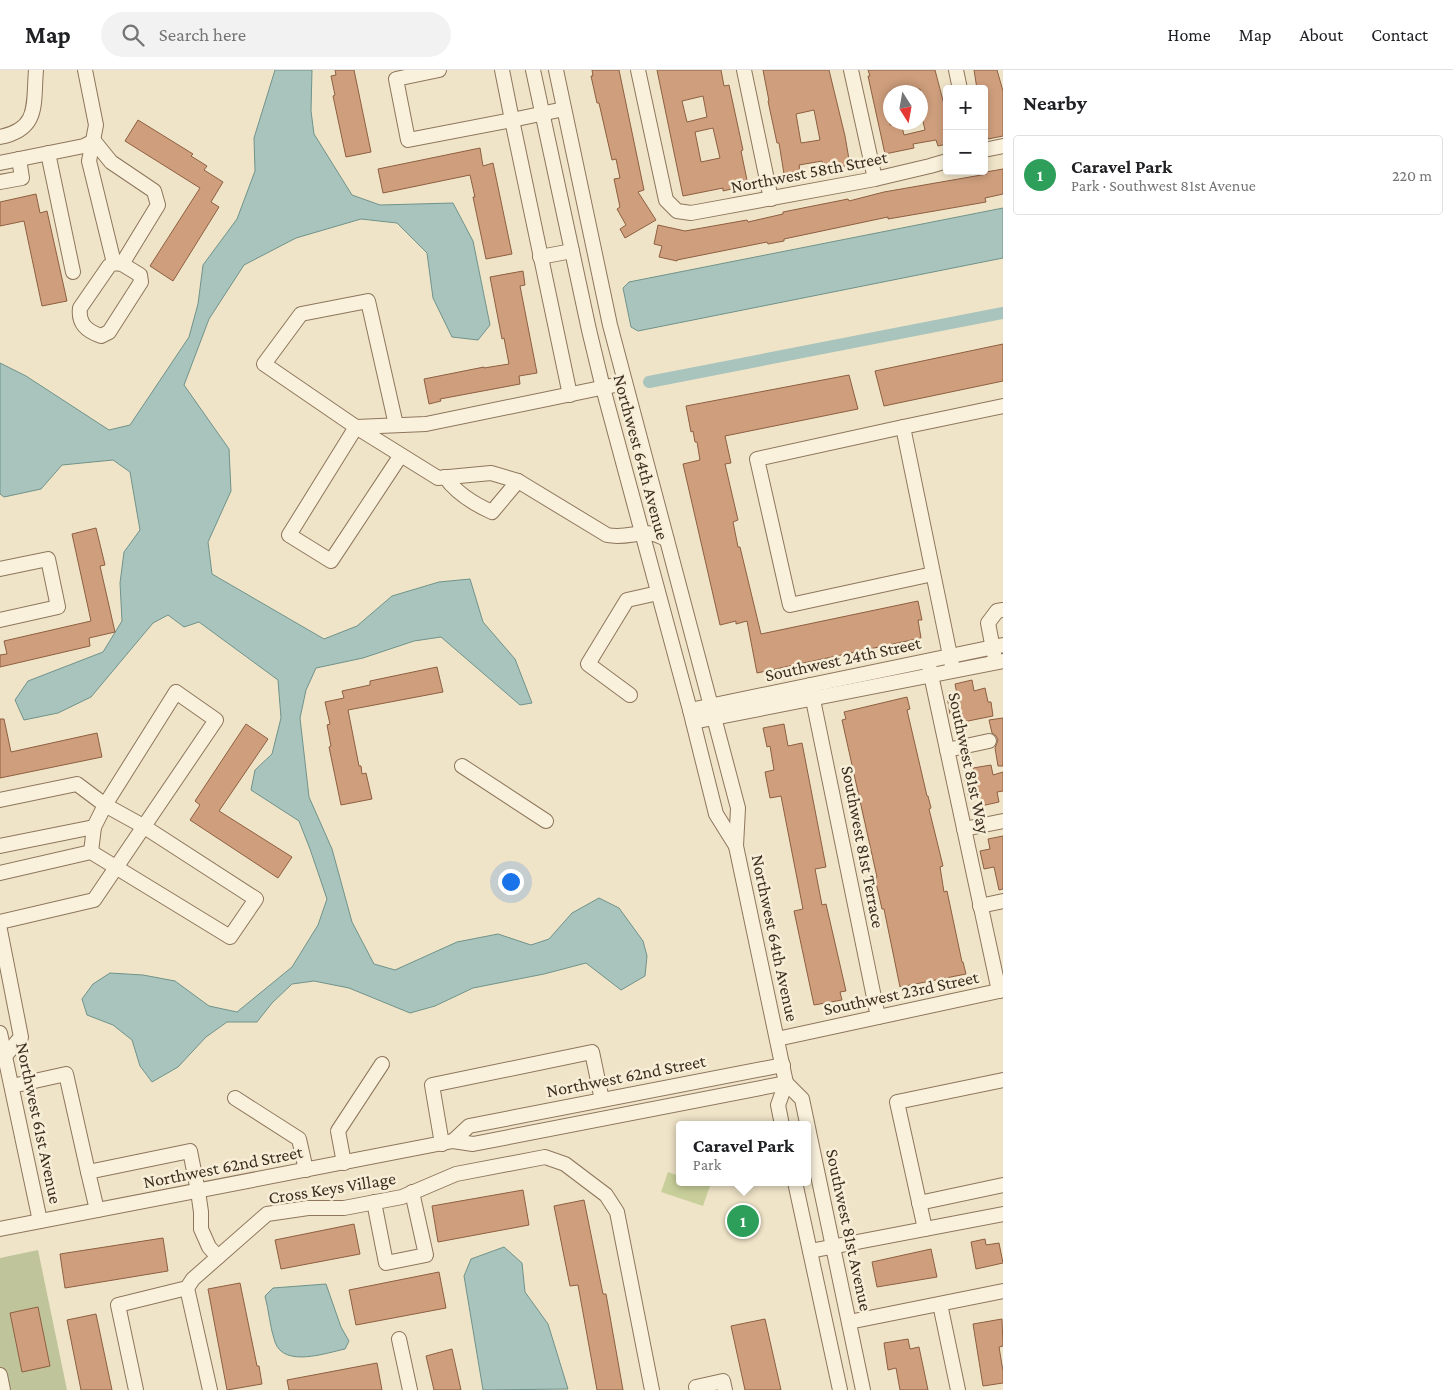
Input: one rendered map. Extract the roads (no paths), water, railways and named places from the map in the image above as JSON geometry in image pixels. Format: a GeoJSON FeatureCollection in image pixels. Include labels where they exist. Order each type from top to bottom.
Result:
{"type":"FeatureCollection","features":[{"type":"Feature","properties":{"kind":"street"},"geometry":{"type":"LineString","coordinates":[[0,138],[14,134],[32,118],[36,70]]}},
{"type":"Feature","properties":{"kind":"street"},"geometry":{"type":"LineString","coordinates":[[85,70],[96,125],[89,162],[118,263],[140,275],[142,282],[109,332],[101,336],[92,333],[81,323],[79,316],[80,308],[109,266],[118,263],[158,206],[154,191],[111,162],[94,141]]}},
{"type":"Feature","properties":{"kind":"street"},"geometry":{"type":"LineString","coordinates":[[439,70],[396,79],[408,140],[564,109]]}},
{"type":"Feature","properties":{"kind":"street"},"geometry":{"type":"LineString","coordinates":[[502,70],[570,395]]}},
{"type":"Feature","properties":{"kind":"street","name":"Northwest 64th Avenue"},"geometry":{"type":"LineString","coordinates":[[533,70],[603,388],[716,814],[736,846]]}},
{"type":"Feature","properties":{"kind":"street","name":"Northwest 64th Avenue"},"geometry":{"type":"LineString","coordinates":[[556,70],[610,325],[738,808],[736,846],[777,1039]]}},
{"type":"Feature","properties":{"kind":"street","name":"Northwest 58th Street"},"geometry":{"type":"LineString","coordinates":[[638,70],[666,200],[677,211],[691,213],[771,199],[875,179],[943,161]]}},
{"type":"Feature","properties":{"kind":"street"},"geometry":{"type":"LineString","coordinates":[[744,70],[771,199]]}},
{"type":"Feature","properties":{"kind":"street"},"geometry":{"type":"LineString","coordinates":[[851,70],[875,179]]}},
{"type":"Feature","properties":{"kind":"street"},"geometry":{"type":"LineString","coordinates":[[956,70],[959,85]]}},
{"type":"Feature","properties":{"kind":"street"},"geometry":{"type":"LineString","coordinates":[[0,163],[84,146],[94,141]]}},
{"type":"Feature","properties":{"kind":"street"},"geometry":{"type":"LineString","coordinates":[[988,149],[1003,146]]}},
{"type":"Feature","properties":{"kind":"street"},"geometry":{"type":"LineString","coordinates":[[48,153],[73,272]]}},
{"type":"Feature","properties":{"kind":"street"},"geometry":{"type":"LineString","coordinates":[[0,182],[22,178],[19,159]]}},
{"type":"Feature","properties":{"kind":"street"},"geometry":{"type":"LineString","coordinates":[[540,257],[572,251]]}},
{"type":"Feature","properties":{"kind":"street"},"geometry":{"type":"LineString","coordinates":[[396,425],[368,301],[301,314],[264,364],[400,455],[438,478],[491,473],[518,481],[607,535],[619,537],[649,532],[667,540]]}},
{"type":"Feature","properties":{"kind":"street"},"geometry":{"type":"LineString","coordinates":[[356,427],[426,424],[625,383]]}},
{"type":"Feature","properties":{"kind":"street"},"geometry":{"type":"LineString","coordinates":[[934,574],[790,605],[757,459],[1003,406]]}},
{"type":"Feature","properties":{"kind":"street"},"geometry":{"type":"LineString","coordinates":[[356,427],[289,535],[331,562],[400,455]]}},
{"type":"Feature","properties":{"kind":"street"},"geometry":{"type":"LineString","coordinates":[[902,427],[953,670]]}},
{"type":"Feature","properties":{"kind":"street"},"geometry":{"type":"LineString","coordinates":[[446,478],[454,490],[478,506],[492,512],[518,481]]}},
{"type":"Feature","properties":{"kind":"street"},"geometry":{"type":"LineString","coordinates":[[0,569],[48,559],[58,607],[0,620]]}},
{"type":"Feature","properties":{"kind":"street"},"geometry":{"type":"LineString","coordinates":[[630,696],[588,664],[627,600],[658,592]]}},
{"type":"Feature","properties":{"kind":"street"},"geometry":{"type":"LineString","coordinates":[[999,661],[998,646],[988,623],[997,611],[1003,610]]}},
{"type":"Feature","properties":{"kind":"street","name":"Southwest 24th Street"},"geometry":{"type":"LineString","coordinates":[[714,712],[810,685],[998,646]]}},
{"type":"Feature","properties":{"kind":"street","name":"Southwest 81st Way"},"geometry":{"type":"LineString","coordinates":[[928,661],[980,906],[1001,991]]}},
{"type":"Feature","properties":{"kind":"street","name":"Southwest 24th Street"},"geometry":{"type":"LineString","coordinates":[[691,716],[814,699],[999,661]]}},
{"type":"Feature","properties":{"kind":"street","name":"Southwest 81st Terrace"},"geometry":{"type":"LineString","coordinates":[[810,685],[878,1017]]}},
{"type":"Feature","properties":{"kind":"street"},"geometry":{"type":"LineString","coordinates":[[0,922],[94,900],[216,720],[176,692],[105,804],[94,826],[91,852]]}},
{"type":"Feature","properties":{"kind":"street"},"geometry":{"type":"LineString","coordinates":[[947,750],[989,741]]}},
{"type":"Feature","properties":{"kind":"street"},"geometry":{"type":"LineString","coordinates":[[462,766],[546,821]]}},
{"type":"Feature","properties":{"kind":"street"},"geometry":{"type":"LineString","coordinates":[[0,800],[76,784],[256,899],[230,937],[91,852],[0,872]]}},
{"type":"Feature","properties":{"kind":"street"},"geometry":{"type":"LineString","coordinates":[[964,829],[1003,821]]}},
{"type":"Feature","properties":{"kind":"street"},"geometry":{"type":"LineString","coordinates":[[0,846],[94,826]]}},
{"type":"Feature","properties":{"kind":"street"},"geometry":{"type":"LineString","coordinates":[[980,906],[1003,901]]}},
{"type":"Feature","properties":{"kind":"street"},"geometry":{"type":"LineString","coordinates":[[0,930],[21,1037],[5,1056]]}},
{"type":"Feature","properties":{"kind":"street","name":"Southwest 23rd Street"},"geometry":{"type":"LineString","coordinates":[[777,1039],[1001,991]]}},
{"type":"Feature","properties":{"kind":"street","name":"Northwest 61st Avenue"},"geometry":{"type":"LineString","coordinates":[[0,1033],[40,1221]]}},
{"type":"Feature","properties":{"kind":"street","name":"Southwest 81st Avenue"},"geometry":{"type":"LineString","coordinates":[[777,1039],[786,1083],[802,1100],[806,1121]]}},
{"type":"Feature","properties":{"kind":"street"},"geometry":{"type":"LineString","coordinates":[[447,1142],[432,1085],[592,1052],[602,1100]]}},
{"type":"Feature","properties":{"kind":"street"},"geometry":{"type":"LineString","coordinates":[[344,1163],[338,1131],[382,1064]]}},
{"type":"Feature","properties":{"kind":"street","name":"Northwest 62nd Street"},"geometry":{"type":"LineString","coordinates":[[447,1142],[469,1126],[782,1065]]}},
{"type":"Feature","properties":{"kind":"street"},"geometry":{"type":"LineString","coordinates":[[12,1086],[66,1074],[97,1210]]}},
{"type":"Feature","properties":{"kind":"street"},"geometry":{"type":"LineString","coordinates":[[925,1229],[897,1102],[1003,1080]]}},
{"type":"Feature","properties":{"kind":"street"},"geometry":{"type":"LineString","coordinates":[[781,1121],[778,1105],[786,1083]]}},
{"type":"Feature","properties":{"kind":"street","name":"Northwest 62nd Street"},"geometry":{"type":"LineString","coordinates":[[0,1229],[447,1142],[473,1144],[786,1083]]}},
{"type":"Feature","properties":{"kind":"street"},"geometry":{"type":"LineString","coordinates":[[625,1115],[634,1106],[638,1093]]}},
{"type":"Feature","properties":{"kind":"street"},"geometry":{"type":"LineString","coordinates":[[235,1098],[299,1138],[306,1170]]}},
{"type":"Feature","properties":{"kind":"street","name":"Southwest 81st Avenue"},"geometry":{"type":"LineString","coordinates":[[811,1144],[864,1390]]}},
{"type":"Feature","properties":{"kind":"street"},"geometry":{"type":"LineString","coordinates":[[88,1172],[190,1151],[201,1212],[201,1229],[209,1247],[218,1257]]}},
{"type":"Feature","properties":{"kind":"street","name":"Cross Keys Village"},"geometry":{"type":"LineString","coordinates":[[187,1288],[193,1279],[267,1214],[308,1208],[344,1208],[402,1197],[456,1174],[545,1157],[565,1164],[606,1195],[617,1212],[652,1390]]}},
{"type":"Feature","properties":{"kind":"street"},"geometry":{"type":"LineString","coordinates":[[919,1203],[1003,1185]]}},
{"type":"Feature","properties":{"kind":"street"},"geometry":{"type":"LineString","coordinates":[[796,1186],[840,1390]]}},
{"type":"Feature","properties":{"kind":"street"},"geometry":{"type":"LineString","coordinates":[[374,1202],[386,1263],[426,1255],[412,1192]]}},
{"type":"Feature","properties":{"kind":"street"},"geometry":{"type":"LineString","coordinates":[[810,1251],[1003,1214]]}},
{"type":"Feature","properties":{"kind":"street"},"geometry":{"type":"LineString","coordinates":[[136,1390],[118,1305],[187,1288],[210,1390]]}},
{"type":"Feature","properties":{"kind":"street"},"geometry":{"type":"LineString","coordinates":[[849,1322],[1003,1291]]}},
{"type":"Feature","properties":{"kind":"street"},"geometry":{"type":"LineString","coordinates":[[940,1304],[958,1390]]}},
{"type":"Feature","properties":{"kind":"street"},"geometry":{"type":"LineString","coordinates":[[399,1338],[410,1390]]}},
{"type":"Feature","properties":{"kind":"street"},"geometry":{"type":"LineString","coordinates":[[0,1375],[3,1390]]}},
{"type":"Feature","properties":{"kind":"street"},"geometry":{"type":"LineString","coordinates":[[697,1390],[696,1387],[723,1381],[725,1390]]}},
{"type":"Feature","properties":{"kind":"water"},"geometry":{"type":"Polygon","coordinates":[[[275,70],[312,70],[311,111],[314,134],[352,195],[380,205],[453,203],[473,241],[490,325],[478,340],[452,337],[433,298],[427,253],[397,223],[361,219],[296,238],[244,265],[209,319],[184,385],[229,449],[231,491],[208,542],[212,574],[324,639],[357,626],[392,596],[439,582],[470,579],[483,622],[515,659],[532,703],[520,705],[441,637],[414,641],[363,658],[316,668],[306,690],[300,718],[309,797],[332,849],[352,922],[374,964],[395,970],[457,942],[498,934],[531,945],[549,939],[572,913],[599,898],[619,908],[643,941],[647,956],[645,976],[621,990],[586,963],[544,974],[473,988],[435,1006],[410,1013],[349,988],[314,981],[292,984],[272,1003],[257,1022],[227,1022],[206,1037],[178,1067],[152,1082],[140,1066],[132,1040],[113,1025],[87,1015],[82,999],[93,984],[110,973],[143,975],[175,981],[209,1006],[237,1012],[292,967],[318,925],[327,899],[299,821],[251,790],[255,770],[272,754],[281,718],[278,680],[199,622],[184,627],[168,615],[153,623],[91,697],[58,713],[24,720],[15,700],[28,681],[103,652],[122,621],[120,583],[124,552],[140,530],[130,472],[113,460],[62,465],[41,489],[4,497],[0,494],[0,363],[26,376],[109,430],[130,425],[189,337],[198,304],[203,265],[237,219],[255,171],[254,138],[275,70]]]}},
{"type":"Feature","properties":{"kind":"water"},"geometry":{"type":"Polygon","coordinates":[[[1003,208],[1003,258],[638,331],[631,327],[623,288],[629,282],[1003,208]]]}},
{"type":"Feature","properties":{"kind":"water"},"geometry":{"type":"Polygon","coordinates":[[[504,1247],[522,1263],[525,1292],[548,1324],[568,1389],[483,1390],[464,1276],[471,1259],[504,1247]]]}},
{"type":"Feature","properties":{"kind":"water"},"geometry":{"type":"Polygon","coordinates":[[[326,1284],[341,1327],[349,1341],[345,1349],[306,1357],[287,1355],[280,1350],[275,1342],[265,1296],[273,1288],[326,1284]]]}},
{"type":"Feature","properties":{"kind":"waterway"},"geometry":{"type":"LineString","coordinates":[[649,382],[1003,313]]}},
{"type":"Feature","properties":{"kind":"place","name":"Caravel Park"},"geometry":{"type":"Point","coordinates":[743,1221]}}]}
